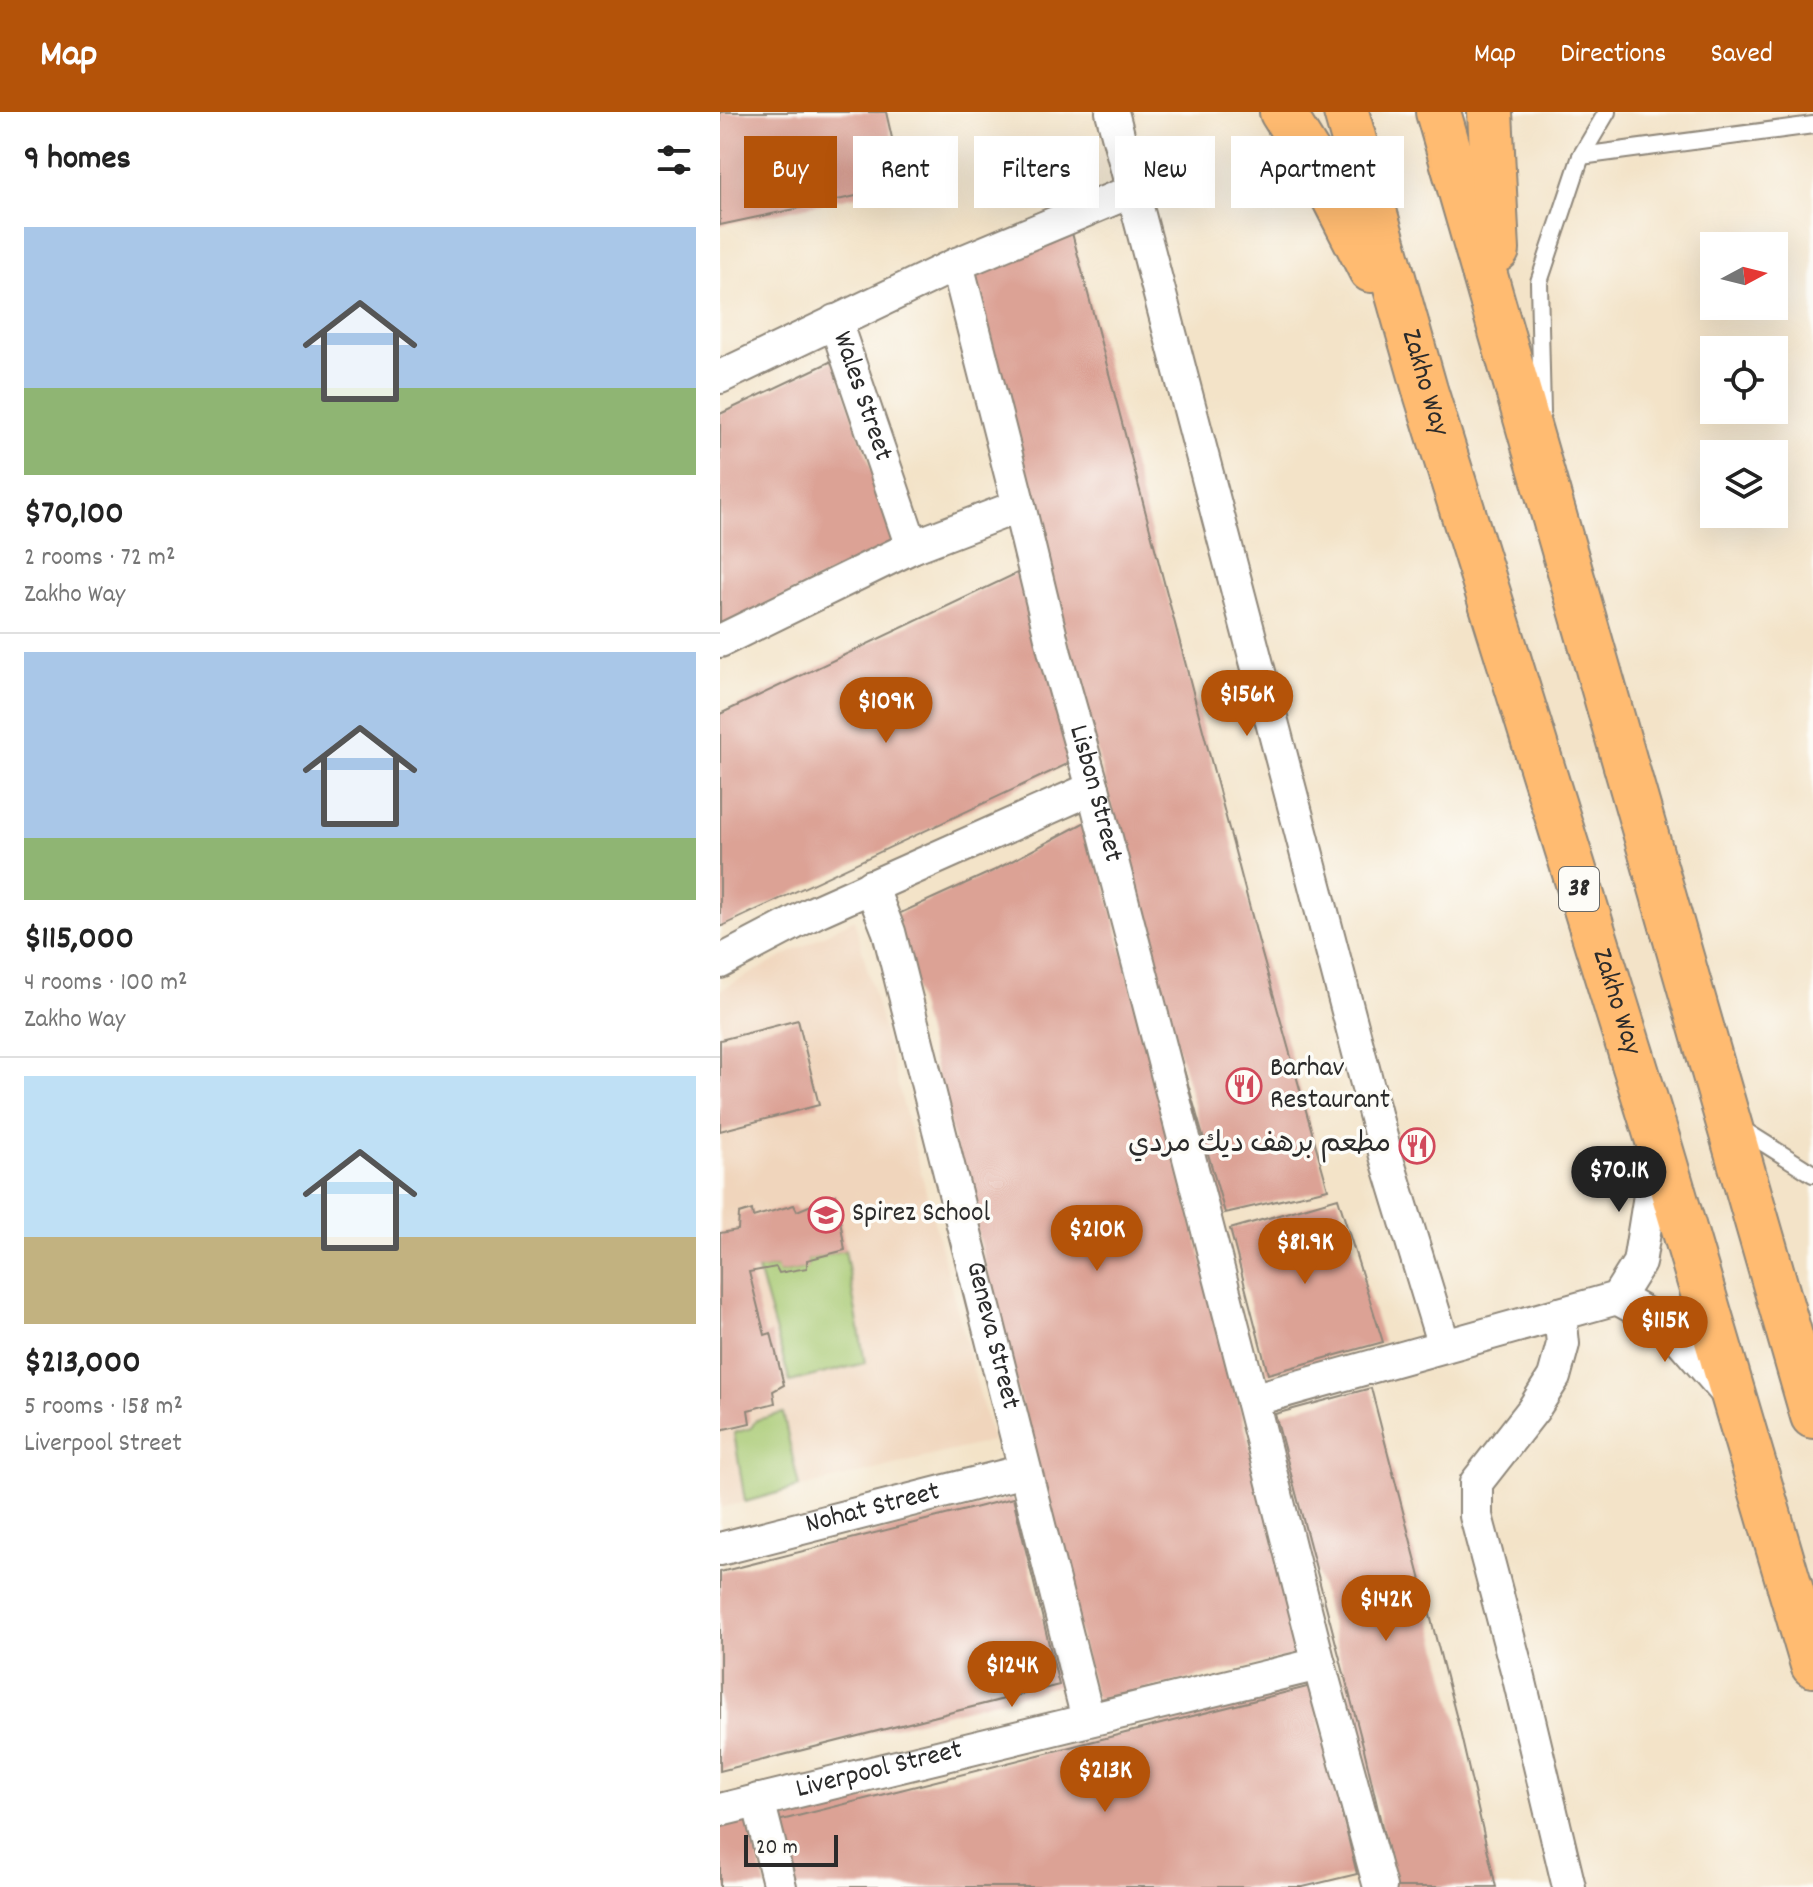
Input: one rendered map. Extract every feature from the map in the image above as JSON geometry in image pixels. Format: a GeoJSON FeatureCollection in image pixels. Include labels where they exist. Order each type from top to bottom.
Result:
{"type":"FeatureCollection","features":[{"type":"Feature","properties":{"kind":"highway"},"geometry":{"type":"LineString","coordinates":[[1282,112],[1326,182],[1376,281],[1425,390]]}},
{"type":"Feature","properties":{"kind":"highway","name":"Zakho Way"},"geometry":{"type":"LineString","coordinates":[[1346,112],[1425,390],[1659,1144],[1813,1665]]}},
{"type":"Feature","properties":{"kind":"highway"},"geometry":{"type":"LineString","coordinates":[[1438,112],[1728,1120],[1811,1395]]}},
{"type":"Feature","properties":{"kind":"highway"},"geometry":{"type":"LineString","coordinates":[[1490,112],[1494,231],[1511,367]]}},
{"type":"Feature","properties":{"kind":"street"},"geometry":{"type":"LineString","coordinates":[[1112,112],[1118,136]]}},
{"type":"Feature","properties":{"kind":"street"},"geometry":{"type":"LineString","coordinates":[[835,321],[957,264],[1115,198]]}},
{"type":"Feature","properties":{"kind":"street"},"geometry":{"type":"LineString","coordinates":[[1136,208],[1386,1156],[1444,1346]]}},
{"type":"Feature","properties":{"kind":"street","name":"Lisbon Street"},"geometry":{"type":"LineString","coordinates":[[957,264],[1055,654],[1093,788],[1319,1664],[1380,1887]]}},
{"type":"Feature","properties":{"kind":"street","name":"Wales Street"},"geometry":{"type":"LineString","coordinates":[[720,377],[835,321],[912,547]]}},
{"type":"Feature","properties":{"kind":"street"},"geometry":{"type":"LineString","coordinates":[[720,641],[912,547],[1019,506]]}},
{"type":"Feature","properties":{"kind":"street"},"geometry":{"type":"LineString","coordinates":[[720,962],[815,912],[1093,788]]}},
{"type":"Feature","properties":{"kind":"street","name":"Geneva Street"},"geometry":{"type":"LineString","coordinates":[[871,886],[889,932],[1088,1719]]}},
{"type":"Feature","properties":{"kind":"street"},"geometry":{"type":"LineString","coordinates":[[1252,1400],[1617,1298],[1639,1263],[1659,1144]]}},
{"type":"Feature","properties":{"kind":"street"},"geometry":{"type":"LineString","coordinates":[[1617,1298],[1671,1328],[1735,1402]]}},
{"type":"Feature","properties":{"kind":"street"},"geometry":{"type":"LineString","coordinates":[[1560,1314],[1563,1344],[1554,1377],[1533,1410],[1476,1483],[1476,1516],[1569,1887]]}},
{"type":"Feature","properties":{"kind":"street","name":"Nohat Street"},"geometry":{"type":"LineString","coordinates":[[720,1549],[1024,1471]]}},
{"type":"Feature","properties":{"kind":"street","name":"Liverpool Street"},"geometry":{"type":"LineString","coordinates":[[720,1810],[1319,1664]]}},
{"type":"Feature","properties":{"kind":"street"},"geometry":{"type":"LineString","coordinates":[[758,1800],[780,1887]]}},
{"type":"Feature","properties":{"kind":"lane"},"geometry":{"type":"LineString","coordinates":[[1544,479],[1539,282],[1581,156],[1607,112]]}},
{"type":"Feature","properties":{"kind":"lane"},"geometry":{"type":"LineString","coordinates":[[1581,156],[1813,125]]}},
{"type":"Feature","properties":{"kind":"lane"},"geometry":{"type":"LineString","coordinates":[[1728,1120],[1813,1174]]}},
{"type":"Feature","properties":{"kind":"shaded area","name":"Spirez School"},"geometry":{"type":"Polygon","coordinates":[[[854,919],[992,1441],[720,1508],[720,990],[854,919]]]}},
{"type":"Feature","properties":{"kind":"green space"},"geometry":{"type":"Polygon","coordinates":[[[845,1250],[865,1363],[790,1382],[758,1270],[776,1267],[780,1273],[807,1268],[807,1260],[845,1250]]]}},
{"type":"Feature","properties":{"kind":"green space"},"geometry":{"type":"Polygon","coordinates":[[[783,1413],[799,1487],[745,1502],[734,1433],[751,1428],[756,1420],[783,1413]]]}},
{"type":"Feature","properties":{"kind":"building"},"geometry":{"type":"Polygon","coordinates":[[[720,112],[886,112],[892,136],[853,136],[853,197],[837,200],[837,136],[744,136],[744,208],[800,208],[720,225],[720,112]]]}},
{"type":"Feature","properties":{"kind":"building"},"geometry":{"type":"Polygon","coordinates":[[[1072,233],[1262,954],[1328,1189],[1225,1213],[1159,983],[967,269],[1072,233]]]}},
{"type":"Feature","properties":{"kind":"building"},"geometry":{"type":"Polygon","coordinates":[[[834,360],[897,542],[720,628],[720,414],[834,360]]]}},
{"type":"Feature","properties":{"kind":"building"},"geometry":{"type":"Polygon","coordinates":[[[1028,568],[1076,760],[720,927],[720,714],[1028,568]]]}},
{"type":"Feature","properties":{"kind":"building"},"geometry":{"type":"Polygon","coordinates":[[[1089,820],[1275,1543],[1300,1654],[1096,1700],[896,915],[995,870],[1089,820]]]}},
{"type":"Feature","properties":{"kind":"building"},"geometry":{"type":"Polygon","coordinates":[[[798,1020],[819,1105],[720,1131],[720,1040],[798,1020]]]}},
{"type":"Feature","properties":{"kind":"building"},"geometry":{"type":"Polygon","coordinates":[[[836,1195],[845,1250],[807,1260],[807,1268],[779,1273],[776,1267],[749,1272],[765,1335],[771,1333],[784,1385],[773,1391],[775,1403],[748,1410],[750,1423],[720,1430],[720,1233],[738,1230],[739,1214],[752,1210],[753,1217],[794,1205],[797,1211],[836,1195]]]}},
{"type":"Feature","properties":{"kind":"building"},"geometry":{"type":"Polygon","coordinates":[[[1338,1198],[1383,1342],[1268,1374],[1230,1229],[1338,1198]]]}},
{"type":"Feature","properties":{"kind":"building"},"geometry":{"type":"Polygon","coordinates":[[[1371,1388],[1459,1727],[1496,1887],[1396,1887],[1364,1749],[1275,1414],[1371,1388]]]}},
{"type":"Feature","properties":{"kind":"building"},"geometry":{"type":"Polygon","coordinates":[[[1013,1498],[1059,1685],[720,1771],[720,1572],[1013,1498]]]}},
{"type":"Feature","properties":{"kind":"building"},"geometry":{"type":"Polygon","coordinates":[[[1311,1686],[1357,1874],[1303,1887],[790,1887],[774,1822],[1311,1686]]]}},
{"type":"Feature","properties":{"kind":"building"},"geometry":{"type":"Polygon","coordinates":[[[746,1810],[766,1887],[720,1887],[720,1817],[746,1810]]]}},
{"type":"Feature","properties":{"kind":"place","name":"Barhav Restaurant"},"geometry":{"type":"Point","coordinates":[1244,1086]}},
{"type":"Feature","properties":{"kind":"place","name":"مطعم برهف ديك مردي"},"geometry":{"type":"Point","coordinates":[1417,1146]}},
{"type":"Feature","properties":{"kind":"place","name":"Spirez School"},"geometry":{"type":"Point","coordinates":[826,1215]}}]}
